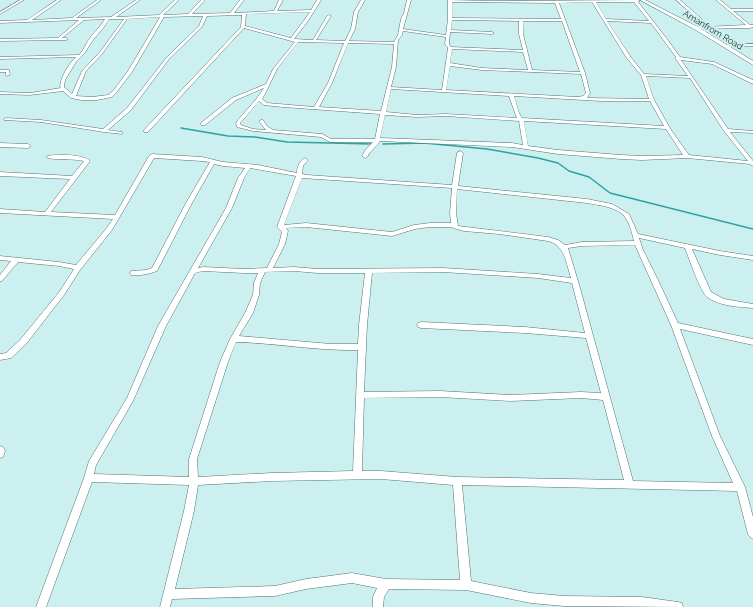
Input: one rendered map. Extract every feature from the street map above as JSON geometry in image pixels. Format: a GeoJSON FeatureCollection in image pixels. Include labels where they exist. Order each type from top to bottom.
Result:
{"type":"FeatureCollection","features":[{"type":"Feature","properties":{"kind":"street"},"geometry":{"type":"LineString","coordinates":[[0,13],[22,0]]}},
{"type":"Feature","properties":{"kind":"street"},"geometry":{"type":"LineString","coordinates":[[28,21],[59,0]]}},
{"type":"Feature","properties":{"kind":"street"},"geometry":{"type":"LineString","coordinates":[[73,19],[99,0]]}},
{"type":"Feature","properties":{"kind":"street"},"geometry":{"type":"LineString","coordinates":[[138,0],[110,18],[91,39],[83,53],[74,61],[61,85],[73,97],[94,98],[110,96],[114,93],[128,74],[161,16],[177,0]]}},
{"type":"Feature","properties":{"kind":"street"},"geometry":{"type":"LineString","coordinates":[[189,15],[203,0]]}},
{"type":"Feature","properties":{"kind":"street"},"geometry":{"type":"LineString","coordinates":[[232,14],[242,0]]}},
{"type":"Feature","properties":{"kind":"street"},"geometry":{"type":"LineString","coordinates":[[275,12],[281,0]]}},
{"type":"Feature","properties":{"kind":"street"},"geometry":{"type":"LineString","coordinates":[[319,0],[302,26],[263,94],[240,120],[238,123],[239,126],[253,130],[322,136],[330,140],[378,140],[526,147],[565,153],[621,157],[642,158],[687,156],[753,163]]}},
{"type":"Feature","properties":{"kind":"street"},"geometry":{"type":"LineString","coordinates":[[316,108],[330,83],[347,42],[348,36],[353,29],[356,12],[363,0]]}},
{"type":"Feature","properties":{"kind":"street"},"geometry":{"type":"LineString","coordinates":[[366,156],[378,140],[396,55],[396,40],[400,36],[402,30],[403,19],[406,14],[409,0]]}},
{"type":"Feature","properties":{"kind":"street"},"geometry":{"type":"LineString","coordinates":[[444,91],[450,48],[447,44],[451,1],[643,0]]}},
{"type":"Feature","properties":{"kind":"street","name":"Amanfrom Road"},"geometry":{"type":"LineString","coordinates":[[643,0],[696,28],[753,63]]}},
{"type":"Feature","properties":{"kind":"street"},"geometry":{"type":"LineString","coordinates":[[678,0],[703,22],[703,24],[700,25],[703,28]]}},
{"type":"Feature","properties":{"kind":"street"},"geometry":{"type":"LineString","coordinates":[[718,0],[751,26],[753,30]]}},
{"type":"Feature","properties":{"kind":"street"},"geometry":{"type":"LineString","coordinates":[[556,1],[583,73],[588,93],[601,100]]}},
{"type":"Feature","properties":{"kind":"street"},"geometry":{"type":"LineString","coordinates":[[593,1],[628,57],[643,75],[652,100],[668,128],[687,156]]}},
{"type":"Feature","properties":{"kind":"street"},"geometry":{"type":"LineString","coordinates":[[635,1],[677,58],[726,130],[753,163]]}},
{"type":"Feature","properties":{"kind":"street"},"geometry":{"type":"LineString","coordinates":[[730,10],[753,10]]}},
{"type":"Feature","properties":{"kind":"street"},"geometry":{"type":"LineString","coordinates":[[0,22],[312,11]]}},
{"type":"Feature","properties":{"kind":"street"},"geometry":{"type":"LineString","coordinates":[[146,131],[243,27],[244,13]]}},
{"type":"Feature","properties":{"kind":"street"},"geometry":{"type":"LineString","coordinates":[[104,131],[129,109],[168,58],[201,26],[206,14]]}},
{"type":"Feature","properties":{"kind":"street"},"geometry":{"type":"LineString","coordinates":[[314,41],[329,16]]}},
{"type":"Feature","properties":{"kind":"street"},"geometry":{"type":"LineString","coordinates":[[73,97],[84,71],[101,53],[104,46],[126,18]]}},
{"type":"Feature","properties":{"kind":"street"},"geometry":{"type":"LineString","coordinates":[[450,19],[478,18],[563,20]]}},
{"type":"Feature","properties":{"kind":"street"},"geometry":{"type":"LineString","coordinates":[[478,18],[478,28]]}},
{"type":"Feature","properties":{"kind":"street"},"geometry":{"type":"LineString","coordinates":[[59,40],[82,19]]}},
{"type":"Feature","properties":{"kind":"street"},"geometry":{"type":"LineString","coordinates":[[521,20],[521,34],[530,71]]}},
{"type":"Feature","properties":{"kind":"street"},"geometry":{"type":"LineString","coordinates":[[605,20],[651,22]]}},
{"type":"Feature","properties":{"kind":"street"},"geometry":{"type":"LineString","coordinates":[[696,28],[751,26]]}},
{"type":"Feature","properties":{"kind":"street"},"geometry":{"type":"LineString","coordinates":[[243,27],[294,40],[396,44]]}},
{"type":"Feature","properties":{"kind":"street"},"geometry":{"type":"LineString","coordinates":[[402,30],[448,34],[478,28],[492,33]]}},
{"type":"Feature","properties":{"kind":"street"},"geometry":{"type":"LineString","coordinates":[[0,40],[66,39]]}},
{"type":"Feature","properties":{"kind":"street"},"geometry":{"type":"LineString","coordinates":[[725,46],[753,45]]}},
{"type":"Feature","properties":{"kind":"street"},"geometry":{"type":"LineString","coordinates":[[450,48],[525,51]]}},
{"type":"Feature","properties":{"kind":"street"},"geometry":{"type":"LineString","coordinates":[[0,58],[79,56]]}},
{"type":"Feature","properties":{"kind":"street"},"geometry":{"type":"LineString","coordinates":[[677,58],[713,63],[753,82]]}},
{"type":"Feature","properties":{"kind":"street"},"geometry":{"type":"LineString","coordinates":[[447,64],[482,69],[583,73]]}},
{"type":"Feature","properties":{"kind":"street"},"geometry":{"type":"LineString","coordinates":[[0,71],[8,71],[8,75]]}},
{"type":"Feature","properties":{"kind":"street"},"geometry":{"type":"LineString","coordinates":[[643,75],[689,77]]}},
{"type":"Feature","properties":{"kind":"street"},"geometry":{"type":"LineString","coordinates":[[203,124],[234,99],[267,85]]}},
{"type":"Feature","properties":{"kind":"street"},"geometry":{"type":"LineString","coordinates":[[389,88],[601,100],[652,100]]}},
{"type":"Feature","properties":{"kind":"street"},"geometry":{"type":"LineString","coordinates":[[0,93],[30,94],[64,89]]}},
{"type":"Feature","properties":{"kind":"street"},"geometry":{"type":"LineString","coordinates":[[580,98],[584,97],[588,93]]}},
{"type":"Feature","properties":{"kind":"street"},"geometry":{"type":"LineString","coordinates":[[511,94],[517,114],[521,120],[526,147]]}},
{"type":"Feature","properties":{"kind":"street"},"geometry":{"type":"LineString","coordinates":[[259,99],[266,104],[275,105],[417,116],[446,115],[668,128]]}},
{"type":"Feature","properties":{"kind":"street"},"geometry":{"type":"LineString","coordinates":[[507,119],[517,114]]}},
{"type":"Feature","properties":{"kind":"street"},"geometry":{"type":"LineString","coordinates":[[6,119],[41,121],[120,133]]}},
{"type":"Feature","properties":{"kind":"street"},"geometry":{"type":"LineString","coordinates":[[261,121],[265,127],[272,131]]}},
{"type":"Feature","properties":{"kind":"street"},"geometry":{"type":"LineString","coordinates":[[726,130],[753,132]]}},
{"type":"Feature","properties":{"kind":"street"},"geometry":{"type":"LineString","coordinates":[[0,145],[28,146]]}},
{"type":"Feature","properties":{"kind":"street"},"geometry":{"type":"LineString","coordinates":[[454,225],[455,187],[460,154]]}},
{"type":"Feature","properties":{"kind":"street"},"geometry":{"type":"LineString","coordinates":[[0,357],[8,356],[23,342],[62,293],[78,268],[109,230],[152,156],[202,158],[223,164],[248,166],[307,177],[455,187],[600,203],[618,209],[627,215],[634,227],[637,243],[675,325],[716,436],[740,487],[753,534]]}},
{"type":"Feature","properties":{"kind":"street"},"geometry":{"type":"LineString","coordinates":[[48,212],[87,161],[64,157],[49,157]]}},
{"type":"Feature","properties":{"kind":"street"},"geometry":{"type":"LineString","coordinates":[[280,227],[300,175],[300,166],[305,160]]}},
{"type":"Feature","properties":{"kind":"street"},"geometry":{"type":"LineString","coordinates":[[133,273],[146,272],[155,269],[189,203],[213,162]]}},
{"type":"Feature","properties":{"kind":"street"},"geometry":{"type":"LineString","coordinates":[[41,607],[89,478],[92,464],[130,399],[162,326],[229,208],[241,178],[248,166]]}},
{"type":"Feature","properties":{"kind":"street"},"geometry":{"type":"LineString","coordinates":[[0,174],[74,178]]}},
{"type":"Feature","properties":{"kind":"street"},"geometry":{"type":"LineString","coordinates":[[0,210],[116,217]]}},
{"type":"Feature","properties":{"kind":"street"},"geometry":{"type":"LineString","coordinates":[[280,227],[306,225],[392,234],[430,225],[454,225],[464,229],[499,232],[556,241],[564,247],[575,281],[630,485]]}},
{"type":"Feature","properties":{"kind":"street"},"geometry":{"type":"LineString","coordinates":[[164,607],[169,594],[194,481],[193,459],[224,362],[234,339],[249,313],[256,295],[257,283],[282,244],[284,231],[280,227]]}},
{"type":"Feature","properties":{"kind":"street"},"geometry":{"type":"LineString","coordinates":[[635,235],[753,258]]}},
{"type":"Feature","properties":{"kind":"street"},"geometry":{"type":"LineString","coordinates":[[564,247],[582,244],[637,243]]}},
{"type":"Feature","properties":{"kind":"street"},"geometry":{"type":"LineString","coordinates":[[688,246],[705,291],[708,295],[720,300],[753,306]]}},
{"type":"Feature","properties":{"kind":"street"},"geometry":{"type":"LineString","coordinates":[[0,258],[59,264],[78,268]]}},
{"type":"Feature","properties":{"kind":"street"},"geometry":{"type":"LineString","coordinates":[[0,279],[17,259]]}},
{"type":"Feature","properties":{"kind":"street"},"geometry":{"type":"LineString","coordinates":[[194,271],[203,269],[488,272],[575,281]]}},
{"type":"Feature","properties":{"kind":"street"},"geometry":{"type":"LineString","coordinates":[[357,476],[364,325],[369,270]]}},
{"type":"Feature","properties":{"kind":"street"},"geometry":{"type":"LineString","coordinates":[[421,325],[525,330],[589,336]]}},
{"type":"Feature","properties":{"kind":"street"},"geometry":{"type":"LineString","coordinates":[[675,325],[753,342]]}},
{"type":"Feature","properties":{"kind":"street"},"geometry":{"type":"LineString","coordinates":[[234,339],[277,341],[348,348],[363,347]]}},
{"type":"Feature","properties":{"kind":"street"},"geometry":{"type":"LineString","coordinates":[[361,395],[440,394],[511,398],[581,396],[607,397]]}},
{"type":"Feature","properties":{"kind":"street"},"geometry":{"type":"LineString","coordinates":[[0,450],[0,454]]}},
{"type":"Feature","properties":{"kind":"street"},"geometry":{"type":"LineString","coordinates":[[89,478],[194,481],[265,477],[381,475],[457,481],[740,487]]}},
{"type":"Feature","properties":{"kind":"street"},"geometry":{"type":"LineString","coordinates":[[457,481],[466,585]]}},
{"type":"Feature","properties":{"kind":"street"},"geometry":{"type":"LineString","coordinates":[[169,594],[275,591],[306,584],[352,578],[386,584],[466,585],[531,598],[564,601],[678,607]]}},
{"type":"Feature","properties":{"kind":"street"},"geometry":{"type":"LineString","coordinates":[[378,607],[377,601],[380,592],[386,584]]}},
{"type":"Feature","properties":{"kind":"waterway"},"geometry":{"type":"LineString","coordinates":[[181,128],[228,136],[255,137],[287,142],[373,144]]}},
{"type":"Feature","properties":{"kind":"waterway"},"geometry":{"type":"LineString","coordinates":[[383,144],[424,143],[487,149],[538,158],[558,163],[569,171],[589,177],[610,193],[753,229]]}}]}
